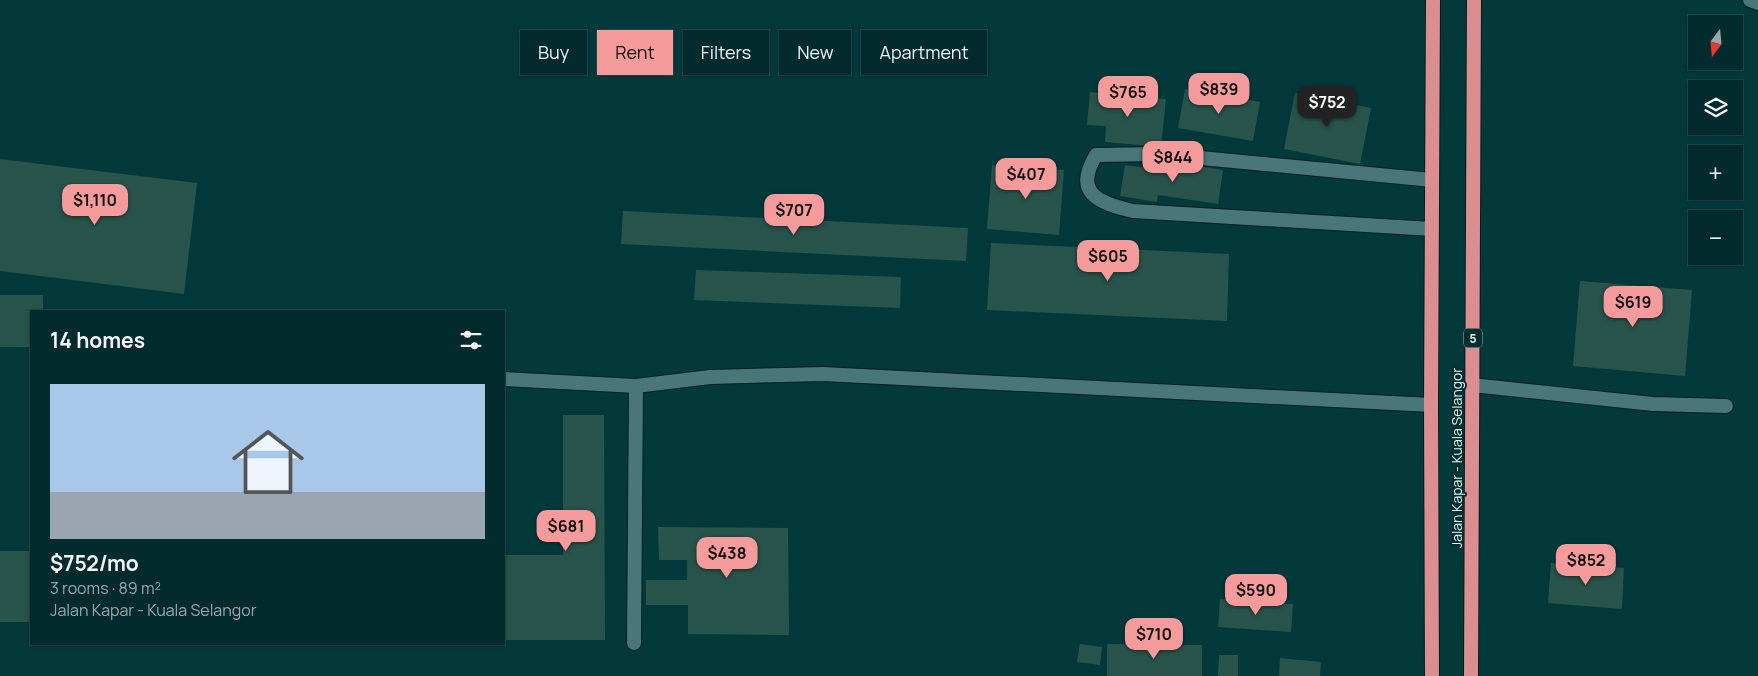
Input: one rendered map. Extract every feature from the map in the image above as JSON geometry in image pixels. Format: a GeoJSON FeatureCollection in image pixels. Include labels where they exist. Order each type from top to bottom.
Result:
{"type":"FeatureCollection","features":[{"type":"Feature","properties":{"kind":"highway","name":"Jalan Kapar - Kuala Selangor"},"geometry":{"type":"LineString","coordinates":[[1432,676],[1433,0]]}},
{"type":"Feature","properties":{"kind":"highway","name":"Jalan Kapar - Kuala Selangor"},"geometry":{"type":"LineString","coordinates":[[1471,676],[1474,0]]}},
{"type":"Feature","properties":{"kind":"lane"},"geometry":{"type":"LineString","coordinates":[[1750,0],[1758,4]]}},
{"type":"Feature","properties":{"kind":"lane"},"geometry":{"type":"LineString","coordinates":[[1432,180],[1159,154],[1096,155],[1089,167],[1086,180],[1091,194],[1100,201],[1113,207],[1133,211],[1432,229]]}},
{"type":"Feature","properties":{"kind":"lane"},"geometry":{"type":"LineString","coordinates":[[505,379],[636,386],[710,377],[823,374],[1431,404]]}},
{"type":"Feature","properties":{"kind":"lane"},"geometry":{"type":"LineString","coordinates":[[634,643],[636,386]]}},
{"type":"Feature","properties":{"kind":"lane"},"geometry":{"type":"LineString","coordinates":[[1472,386],[1653,404],[1726,406]]}},
{"type":"Feature","properties":{"kind":"building"},"geometry":{"type":"Polygon","coordinates":[[[1185,89],[1260,102],[1253,141],[1178,128],[1185,89]]]}},
{"type":"Feature","properties":{"kind":"building"},"geometry":{"type":"Polygon","coordinates":[[[1090,92],[1166,99],[1161,147],[1105,142],[1106,126],[1087,125],[1090,92]]]}},
{"type":"Feature","properties":{"kind":"building"},"geometry":{"type":"Polygon","coordinates":[[[1295,93],[1371,108],[1360,164],[1284,149],[1295,93]]]}},
{"type":"Feature","properties":{"kind":"building"},"geometry":{"type":"Polygon","coordinates":[[[0,159],[197,183],[184,294],[0,271],[0,159]]]}},
{"type":"Feature","properties":{"kind":"building"},"geometry":{"type":"Polygon","coordinates":[[[1162,160],[1223,170],[1218,204],[1158,195],[1157,202],[1120,196],[1125,165],[1160,170],[1162,160]]]}},
{"type":"Feature","properties":{"kind":"building"},"geometry":{"type":"Polygon","coordinates":[[[992,165],[1064,170],[1059,235],[987,229],[992,165]]]}},
{"type":"Feature","properties":{"kind":"building"},"geometry":{"type":"Polygon","coordinates":[[[623,211],[968,228],[966,261],[621,244],[623,211]]]}},
{"type":"Feature","properties":{"kind":"building"},"geometry":{"type":"Polygon","coordinates":[[[991,243],[1229,254],[1227,321],[987,310],[991,243]]]}},
{"type":"Feature","properties":{"kind":"building"},"geometry":{"type":"Polygon","coordinates":[[[696,270],[901,277],[900,308],[694,300],[696,270]]]}},
{"type":"Feature","properties":{"kind":"building"},"geometry":{"type":"Polygon","coordinates":[[[1580,281],[1692,290],[1685,376],[1573,366],[1580,281]]]}},
{"type":"Feature","properties":{"kind":"building"},"geometry":{"type":"Polygon","coordinates":[[[0,295],[43,295],[43,310],[30,310],[30,347],[0,347],[0,295]]]}},
{"type":"Feature","properties":{"kind":"building"},"geometry":{"type":"Polygon","coordinates":[[[563,415],[604,415],[605,640],[505,640],[505,555],[563,555],[563,415]]]}},
{"type":"Feature","properties":{"kind":"building"},"geometry":{"type":"Polygon","coordinates":[[[658,527],[788,528],[789,635],[688,634],[688,605],[646,605],[646,580],[687,580],[687,560],[659,560],[658,527]]]}},
{"type":"Feature","properties":{"kind":"building"},"geometry":{"type":"Polygon","coordinates":[[[0,551],[30,551],[30,622],[0,622],[0,551]]]}},
{"type":"Feature","properties":{"kind":"building"},"geometry":{"type":"Polygon","coordinates":[[[1551,563],[1624,568],[1622,609],[1548,603],[1551,563]]]}},
{"type":"Feature","properties":{"kind":"building"},"geometry":{"type":"Polygon","coordinates":[[[1220,599],[1293,604],[1291,632],[1218,627],[1220,599]]]}},
{"type":"Feature","properties":{"kind":"building"},"geometry":{"type":"Polygon","coordinates":[[[1080,644],[1102,647],[1100,665],[1077,662],[1080,644]]]}},
{"type":"Feature","properties":{"kind":"building"},"geometry":{"type":"Polygon","coordinates":[[[1107,644],[1202,645],[1202,676],[1107,676],[1107,644]]]}},
{"type":"Feature","properties":{"kind":"building"},"geometry":{"type":"Polygon","coordinates":[[[1219,655],[1238,655],[1238,676],[1218,676],[1219,655]]]}},
{"type":"Feature","properties":{"kind":"building"},"geometry":{"type":"Polygon","coordinates":[[[1280,658],[1321,662],[1320,676],[1279,676],[1280,658]]]}}]}
